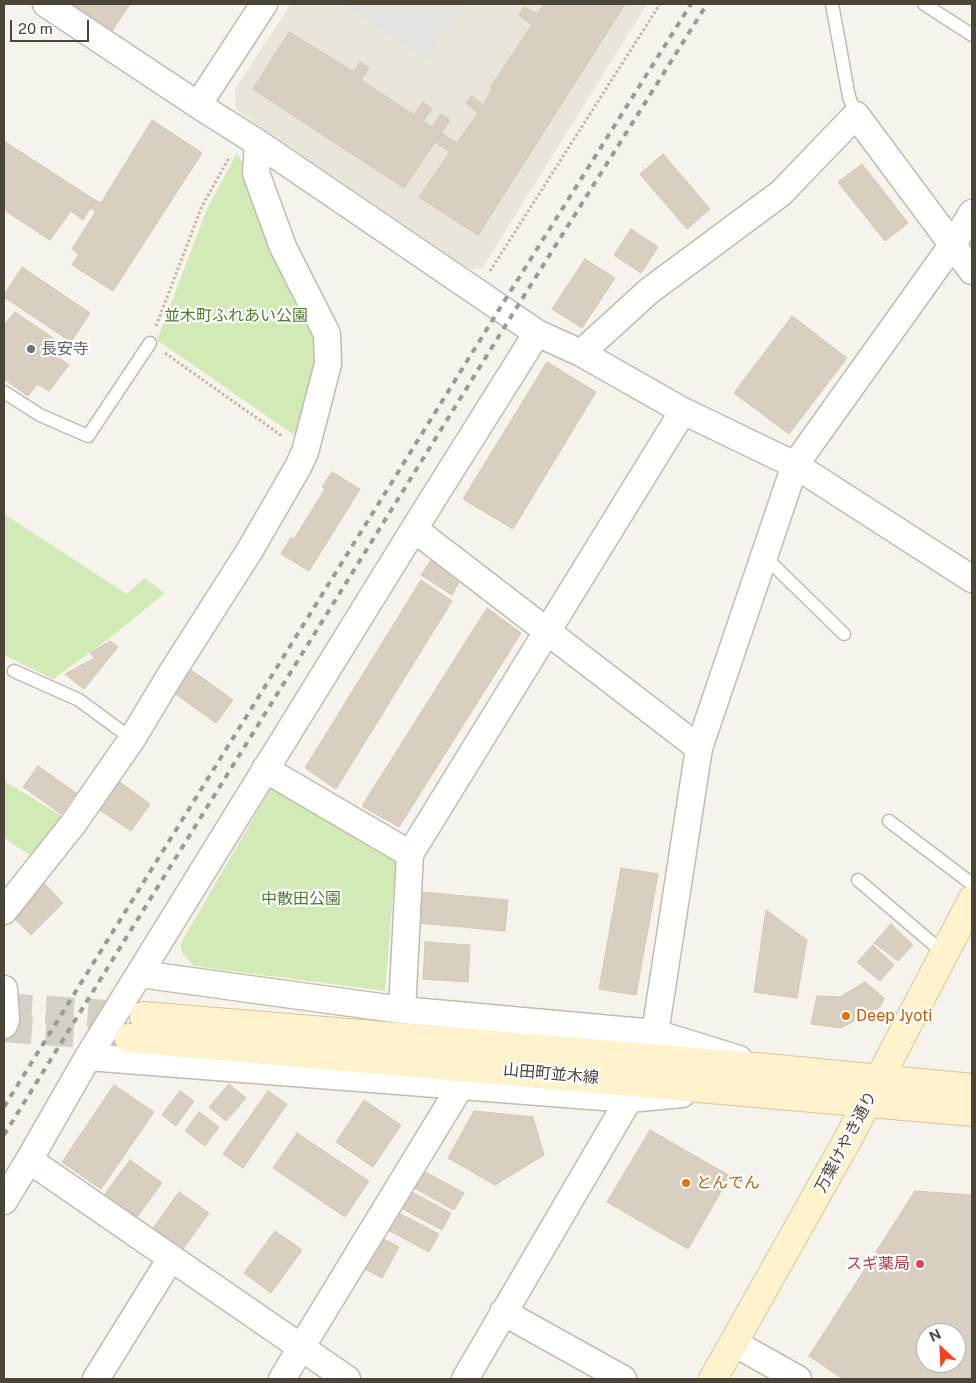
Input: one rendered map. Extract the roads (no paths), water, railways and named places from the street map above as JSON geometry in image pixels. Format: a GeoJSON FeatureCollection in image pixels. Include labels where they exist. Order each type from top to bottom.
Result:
{"type":"FeatureCollection","features":[{"type":"Feature","properties":{"kind":"street"},"geometry":{"type":"LineString","coordinates":[[46,4],[198,106],[250,138],[538,333],[581,353],[683,411],[794,465],[972,579]]}},
{"type":"Feature","properties":{"kind":"street"},"geometry":{"type":"LineString","coordinates":[[198,106],[264,4]]}},
{"type":"Feature","properties":{"kind":"street"},"geometry":{"type":"LineString","coordinates":[[581,353],[649,292],[781,194],[856,116],[972,271]]}},
{"type":"Feature","properties":{"kind":"street"},"geometry":{"type":"LineString","coordinates":[[4,911],[73,824],[132,739],[250,550],[305,452],[328,364],[327,334],[283,247],[256,173],[250,138]]}},
{"type":"Feature","properties":{"kind":"street"},"geometry":{"type":"LineString","coordinates":[[654,1033],[699,748],[794,465],[953,244],[972,213]]}},
{"type":"Feature","properties":{"kind":"street"},"geometry":{"type":"LineString","coordinates":[[4,1201],[88,1057],[265,769],[538,333]]}},
{"type":"Feature","properties":{"kind":"street"},"geometry":{"type":"LineString","coordinates":[[402,1010],[410,854],[683,411]]}},
{"type":"Feature","properties":{"kind":"street"},"geometry":{"type":"LineString","coordinates":[[414,529],[699,748]]}},
{"type":"Feature","properties":{"kind":"street"},"geometry":{"type":"LineString","coordinates":[[265,769],[410,854]]}},
{"type":"Feature","properties":{"kind":"street","name":"万葉けやき通り"},"geometry":{"type":"LineString","coordinates":[[713,1379],[874,1090],[972,900]]}},
{"type":"Feature","properties":{"kind":"street"},"geometry":{"type":"LineString","coordinates":[[140,974],[402,1010],[654,1033],[768,1068]]}},
{"type":"Feature","properties":{"kind":"street"},"geometry":{"type":"LineString","coordinates":[[4,989],[6,1020],[4,1025]]}},
{"type":"Feature","properties":{"kind":"street","name":"山田町並木線"},"geometry":{"type":"LineString","coordinates":[[972,1088],[874,1090],[730,1090],[137,1027],[768,1068],[874,1090],[972,1112]]}},
{"type":"Feature","properties":{"kind":"street"},"geometry":{"type":"LineString","coordinates":[[88,1057],[629,1099],[730,1090]]}},
{"type":"Feature","properties":{"kind":"street"},"geometry":{"type":"LineString","coordinates":[[282,1379],[460,1087]]}},
{"type":"Feature","properties":{"kind":"street"},"geometry":{"type":"LineString","coordinates":[[464,1379],[629,1099]]}},
{"type":"Feature","properties":{"kind":"street"},"geometry":{"type":"LineString","coordinates":[[29,1160],[347,1379]]}},
{"type":"Feature","properties":{"kind":"street"},"geometry":{"type":"LineString","coordinates":[[96,1379],[171,1258]]}},
{"type":"Feature","properties":{"kind":"street"},"geometry":{"type":"LineString","coordinates":[[503,1312],[623,1379]]}},
{"type":"Feature","properties":{"kind":"street"},"geometry":{"type":"LineString","coordinates":[[734,1343],[798,1379]]}},
{"type":"Feature","properties":{"kind":"lane"},"geometry":{"type":"LineString","coordinates":[[832,4],[849,97],[856,116]]}},
{"type":"Feature","properties":{"kind":"lane"},"geometry":{"type":"LineString","coordinates":[[924,4],[972,35]]}},
{"type":"Feature","properties":{"kind":"lane"},"geometry":{"type":"LineString","coordinates":[[4,392],[40,415],[88,436],[150,342]]}},
{"type":"Feature","properties":{"kind":"lane"},"geometry":{"type":"LineString","coordinates":[[764,556],[844,634]]}},
{"type":"Feature","properties":{"kind":"lane"},"geometry":{"type":"LineString","coordinates":[[14,671],[79,700],[132,739]]}},
{"type":"Feature","properties":{"kind":"lane"},"geometry":{"type":"LineString","coordinates":[[889,821],[972,884]]}},
{"type":"Feature","properties":{"kind":"lane"},"geometry":{"type":"LineString","coordinates":[[858,880],[945,954]]}},
{"type":"Feature","properties":{"kind":"tunnel"},"geometry":{"type":"LineString","coordinates":[[4,1007],[137,1016]]}},
{"type":"Feature","properties":{"kind":"tunnel"},"geometry":{"type":"LineString","coordinates":[[4,1028],[123,1037]]}},
{"type":"Feature","properties":{"kind":"railway"},"geometry":{"type":"LineString","coordinates":[[4,1107],[691,4]]}},
{"type":"Feature","properties":{"kind":"railway"},"geometry":{"type":"LineString","coordinates":[[4,1135],[707,4]]}},
{"type":"Feature","properties":{"kind":"place","name":"長安寺"},"geometry":{"type":"Point","coordinates":[31,349]}},
{"type":"Feature","properties":{"kind":"place","name":"Deep Jyoti"},"geometry":{"type":"Point","coordinates":[846,1016]}},
{"type":"Feature","properties":{"kind":"place","name":"とんでん"},"geometry":{"type":"Point","coordinates":[686,1183]}},
{"type":"Feature","properties":{"kind":"place","name":"スギ薬局"},"geometry":{"type":"Point","coordinates":[920,1264]}},
{"type":"Feature","properties":{"kind":"park label","name":"並木町ふれあい公園"},"geometry":{"type":"Point","coordinates":[236,316]}},
{"type":"Feature","properties":{"kind":"park label","name":"中散田公園"},"geometry":{"type":"Point","coordinates":[301,899]}}]}
